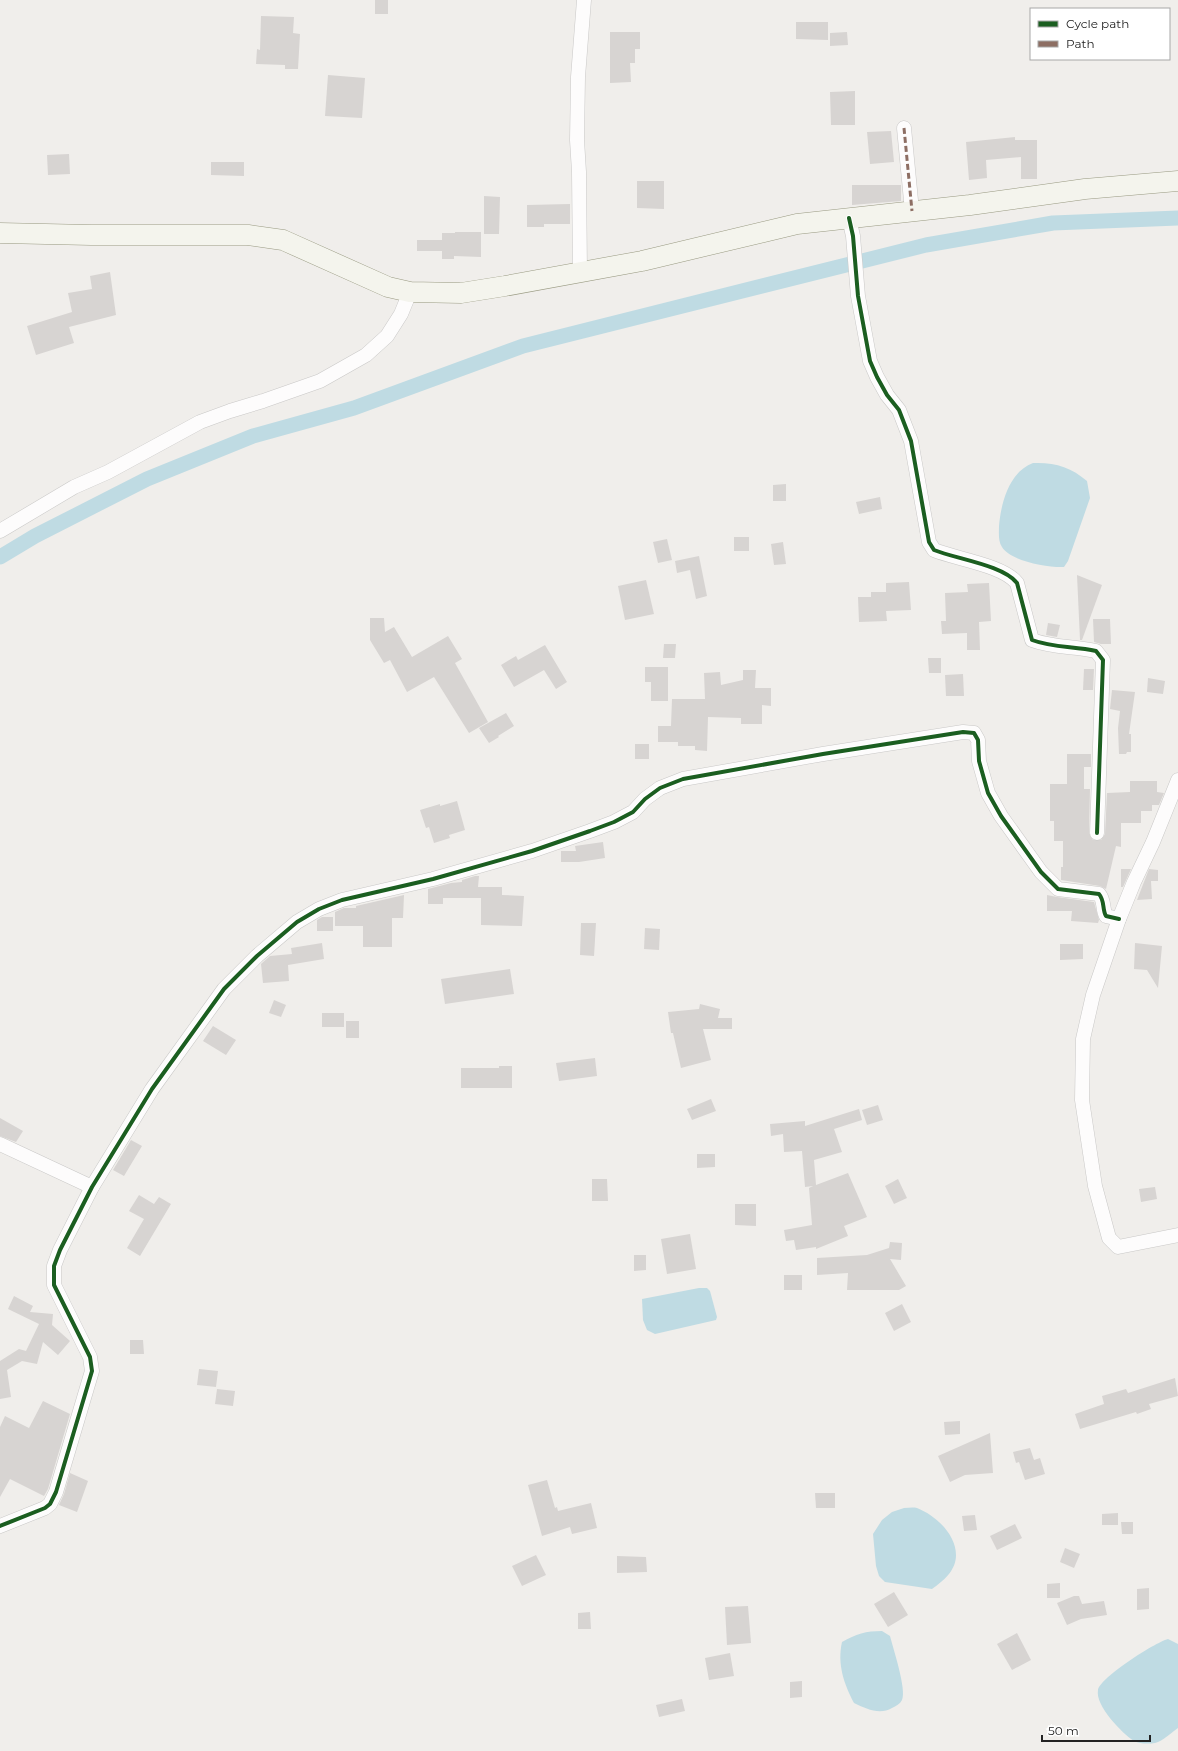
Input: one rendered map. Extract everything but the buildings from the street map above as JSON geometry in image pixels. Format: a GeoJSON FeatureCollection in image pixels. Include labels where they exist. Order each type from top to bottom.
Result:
{"type":"FeatureCollection","features":[{"type":"Feature","properties":{"kind":"main road"},"geometry":{"type":"LineString","coordinates":[[0,233],[248,236],[283,240],[388,287],[410,292],[461,293],[642,261],[797,224],[970,205],[1085,189],[1178,181]]}},
{"type":"Feature","properties":{"kind":"street"},"geometry":{"type":"LineString","coordinates":[[580,273],[577,140],[578,77],[584,0]]}},
{"type":"Feature","properties":{"kind":"street"},"geometry":{"type":"LineString","coordinates":[[904,128],[912,211]]}},
{"type":"Feature","properties":{"kind":"street"},"geometry":{"type":"LineString","coordinates":[[849,218],[854,249],[858,296],[870,361],[887,395],[899,410],[911,441],[929,542],[934,550],[1003,572],[1014,580],[1017,583],[1032,640],[1045,645],[1086,648],[1096,651],[1103,660],[1097,833]]}},
{"type":"Feature","properties":{"kind":"street"},"geometry":{"type":"LineString","coordinates":[[0,531],[74,487],[108,472],[200,422],[230,410],[263,401],[320,381],[361,359],[387,336],[401,314],[410,292]]}},
{"type":"Feature","properties":{"kind":"street"},"geometry":{"type":"LineString","coordinates":[[0,1526],[33,1513],[50,1504],[56,1492],[92,1371],[88,1352],[54,1285],[54,1266],[60,1250],[92,1187],[152,1089],[224,989],[257,956],[297,922],[319,909],[342,900],[441,877],[532,851],[596,829],[633,812],[645,799],[660,788],[683,780],[952,733],[974,733],[978,740],[979,761],[988,793],[1001,816],[1041,872],[1058,889],[1099,894],[1103,899],[1104,912],[1106,916],[1119,920]]}},
{"type":"Feature","properties":{"kind":"street"},"geometry":{"type":"LineString","coordinates":[[1178,780],[1153,842],[1134,882],[1093,995],[1083,1039],[1082,1100],[1095,1186],[1109,1238],[1118,1247],[1178,1234]]}},
{"type":"Feature","properties":{"kind":"street"},"geometry":{"type":"LineString","coordinates":[[0,1144],[92,1187]]}},
{"type":"Feature","properties":{"kind":"water"},"geometry":{"type":"Polygon","coordinates":[[[1033,463],[1048,463],[1062,466],[1075,472],[1087,481],[1090,498],[1068,561],[1064,567],[1040,565],[1021,560],[1006,552],[1000,542],[999,526],[1004,498],[1012,481],[1018,473],[1033,463]]]}},
{"type":"Feature","properties":{"kind":"water"},"geometry":{"type":"Polygon","coordinates":[[[699,1288],[707,1288],[710,1291],[717,1317],[716,1320],[655,1334],[647,1330],[643,1320],[642,1299],[699,1288]]]}},
{"type":"Feature","properties":{"kind":"water"},"geometry":{"type":"Polygon","coordinates":[[[904,1508],[917,1508],[931,1515],[943,1526],[955,1547],[956,1555],[954,1566],[948,1575],[932,1589],[885,1582],[879,1576],[876,1566],[873,1534],[882,1520],[892,1512],[904,1508]]]}},
{"type":"Feature","properties":{"kind":"water"},"geometry":{"type":"Polygon","coordinates":[[[882,1631],[890,1636],[903,1687],[903,1695],[902,1700],[896,1706],[887,1710],[878,1711],[868,1709],[854,1703],[844,1681],[840,1658],[842,1642],[866,1632],[882,1631]]]}},
{"type":"Feature","properties":{"kind":"water"},"geometry":{"type":"Polygon","coordinates":[[[1168,1639],[1178,1644],[1178,1728],[1155,1743],[1144,1744],[1136,1742],[1123,1732],[1110,1718],[1101,1704],[1098,1696],[1098,1690],[1101,1684],[1118,1669],[1140,1653],[1168,1639]]]}},
{"type":"Feature","properties":{"kind":"waterway"},"geometry":{"type":"LineString","coordinates":[[0,557],[35,536],[147,479],[253,436],[354,408],[523,346],[926,245],[1053,223],[1178,218]]}},
{"type":"Feature","properties":{"kind":"marked path"},"geometry":{"type":"LineString","coordinates":[[904,128],[912,211]]}},
{"type":"Feature","properties":{"kind":"cycle path"},"geometry":{"type":"LineString","coordinates":[[849,218],[853,236],[858,296],[870,361],[887,395],[899,410],[911,441],[929,542],[934,550],[990,567],[1010,577],[1017,583],[1032,640],[1056,646],[1096,651],[1103,660],[1097,833]]}},
{"type":"Feature","properties":{"kind":"cycle path"},"geometry":{"type":"LineString","coordinates":[[0,1526],[45,1508],[50,1504],[56,1492],[92,1371],[90,1357],[54,1285],[54,1266],[60,1250],[92,1187],[152,1089],[224,989],[257,956],[297,922],[319,909],[342,900],[433,879],[532,851],[590,831],[614,822],[633,812],[645,799],[660,788],[683,779],[823,754],[963,732],[974,733],[978,740],[979,761],[988,793],[1001,816],[1041,872],[1058,889],[1099,894],[1102,899],[1106,916],[1119,919]]}}]}
